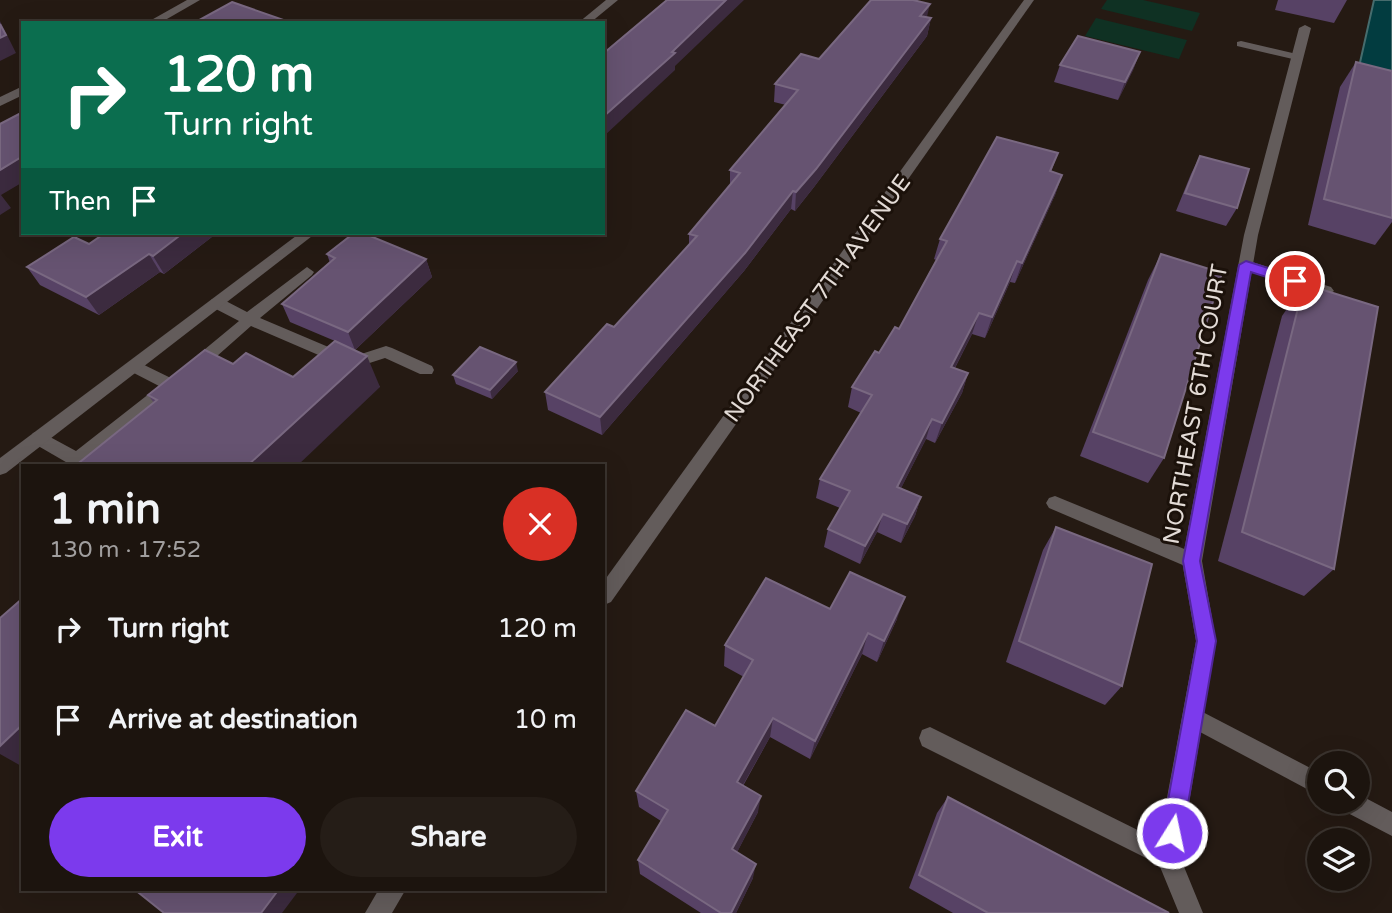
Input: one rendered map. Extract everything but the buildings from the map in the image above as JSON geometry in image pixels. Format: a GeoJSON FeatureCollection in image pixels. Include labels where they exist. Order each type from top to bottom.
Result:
{"type":"FeatureCollection","features":[{"type":"Feature","properties":{"kind":"street"},"geometry":{"type":"LineString","coordinates":[[155,21],[195,0]]}},
{"type":"Feature","properties":{"kind":"street"},"geometry":{"type":"LineString","coordinates":[[586,21],[613,0]]}},
{"type":"Feature","properties":{"kind":"street","name":"NORTHEAST 7TH AVENUE"},"geometry":{"type":"LineString","coordinates":[[605,595],[1029,0]]}},
{"type":"Feature","properties":{"kind":"street","name":"NORTHEAST 6TH COURT"},"geometry":{"type":"LineString","coordinates":[[1168,857],[1206,641],[1192,561],[1251,235],[1305,28]]}},
{"type":"Feature","properties":{"kind":"street"},"geometry":{"type":"LineString","coordinates":[[1241,44],[1297,57]]}},
{"type":"Feature","properties":{"kind":"street"},"geometry":{"type":"LineString","coordinates":[[0,102],[21,91]]}},
{"type":"Feature","properties":{"kind":"street"},"geometry":{"type":"LineString","coordinates":[[0,468],[306,235]]}},
{"type":"Feature","properties":{"kind":"street"},"geometry":{"type":"LineString","coordinates":[[1246,265],[1345,298]]}},
{"type":"Feature","properties":{"kind":"street"},"geometry":{"type":"LineString","coordinates":[[39,438],[77,460],[240,330],[248,319],[307,272]]}},
{"type":"Feature","properties":{"kind":"street"},"geometry":{"type":"LineString","coordinates":[[217,303],[351,363],[387,352],[426,370]]}},
{"type":"Feature","properties":{"kind":"street"},"geometry":{"type":"LineString","coordinates":[[134,366],[171,385]]}},
{"type":"Feature","properties":{"kind":"street"},"geometry":{"type":"LineString","coordinates":[[1055,503],[1192,561]]}},
{"type":"Feature","properties":{"kind":"street"},"geometry":{"type":"LineString","coordinates":[[1193,717],[1307,778]]}},
{"type":"Feature","properties":{"kind":"street"},"geometry":{"type":"LineString","coordinates":[[930,738],[1168,857],[1191,913]]}},
{"type":"Feature","properties":{"kind":"street"},"geometry":{"type":"LineString","coordinates":[[1370,812],[1392,824]]}},
{"type":"Feature","properties":{"kind":"street"},"geometry":{"type":"LineString","coordinates":[[377,913],[393,891]]}},
{"type":"Feature","properties":{"kind":"green space"},"geometry":{"type":"Polygon","coordinates":[[[1107,0],[1143,0],[1200,13],[1192,31],[1101,9],[1107,0]]]}},
{"type":"Feature","properties":{"kind":"green space"},"geometry":{"type":"Polygon","coordinates":[[[1096,18],[1187,40],[1179,59],[1085,36],[1096,18]]]}},
{"type":"Feature","properties":{"kind":"water"},"geometry":{"type":"Polygon","coordinates":[[[1374,0],[1392,0],[1392,71],[1359,67],[1374,0]]]}},
{"type":"Feature","properties":{"kind":"route"},"geometry":{"type":"LineString","coordinates":[[1172,833],[1206,641],[1192,561],[1246,265],[1295,281]]}}]}
